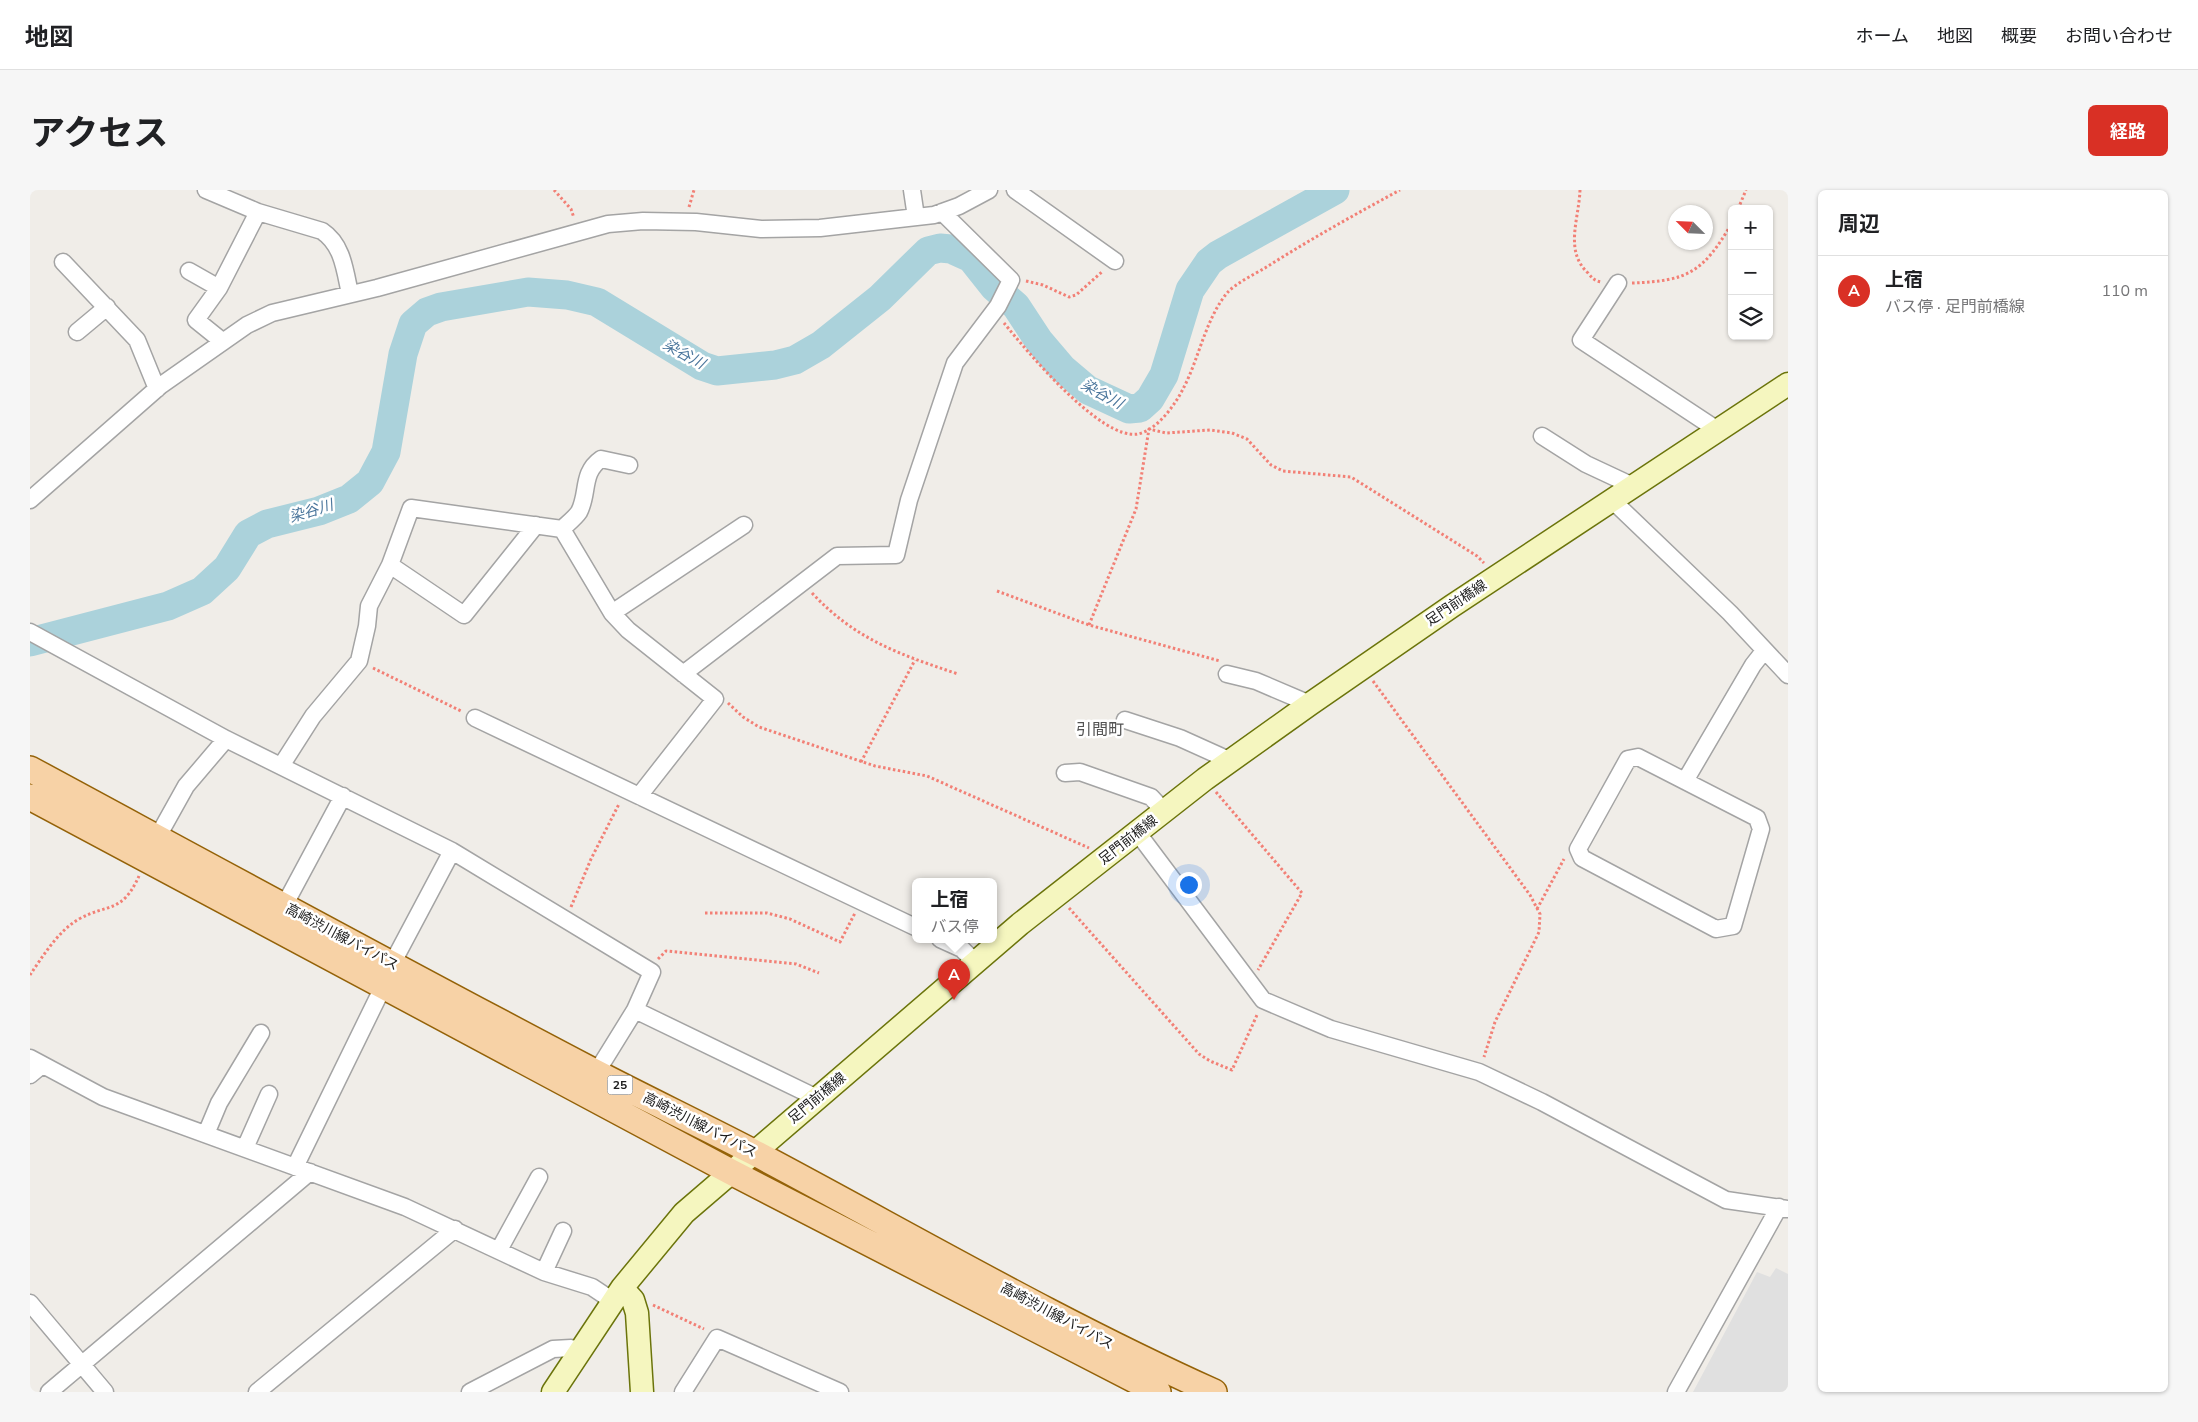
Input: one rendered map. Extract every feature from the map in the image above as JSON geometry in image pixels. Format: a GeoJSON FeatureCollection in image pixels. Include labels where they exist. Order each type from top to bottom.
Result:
{"type":"FeatureCollection","features":[{"type":"Feature","properties":{"kind":"main road","name":"足門前橋線"},"geometry":{"type":"LineString","coordinates":[[553,1392],[618,1294],[684,1214],[753,1152],[974,962],[1057,894],[1205,780],[1310,704],[1497,576],[1788,384]]}},
{"type":"Feature","properties":{"kind":"main road","name":"高崎渋川線バイパス"},"geometry":{"type":"LineString","coordinates":[[30,769],[152,848],[388,976],[731,1172],[1158,1392]]}},
{"type":"Feature","properties":{"kind":"main road","name":"高崎渋川線バイパス"},"geometry":{"type":"LineString","coordinates":[[30,796],[284,906],[388,976],[596,1073],[753,1152],[1055,1316],[1131,1355],[1214,1392]]}},
{"type":"Feature","properties":{"kind":"main road"},"geometry":{"type":"LineString","coordinates":[[618,1294],[633,1300],[637,1313],[642,1392]]}},
{"type":"Feature","properties":{"kind":"street"},"geometry":{"type":"LineString","coordinates":[[206,190],[258,212],[322,231],[331,237],[341,255],[350,294]]}},
{"type":"Feature","properties":{"kind":"street"},"geometry":{"type":"LineString","coordinates":[[912,190],[916,217]]}},
{"type":"Feature","properties":{"kind":"street"},"geometry":{"type":"LineString","coordinates":[[30,500],[157,389],[222,341],[247,325],[272,313],[350,294],[608,224],[643,221],[696,222],[762,229],[820,228],[916,217],[942,212],[959,206],[989,190]]}},
{"type":"Feature","properties":{"kind":"street"},"geometry":{"type":"LineString","coordinates":[[1015,190],[1115,262]]}},
{"type":"Feature","properties":{"kind":"street"},"geometry":{"type":"LineString","coordinates":[[222,341],[196,320],[219,288],[258,212]]}},
{"type":"Feature","properties":{"kind":"street"},"geometry":{"type":"LineString","coordinates":[[683,674],[837,556],[896,555],[909,500],[955,363],[998,306],[1011,280],[942,212]]}},
{"type":"Feature","properties":{"kind":"street"},"geometry":{"type":"LineString","coordinates":[[63,262],[137,340],[144,352],[157,389]]}},
{"type":"Feature","properties":{"kind":"street"},"geometry":{"type":"LineString","coordinates":[[189,271],[219,288]]}},
{"type":"Feature","properties":{"kind":"street"},"geometry":{"type":"LineString","coordinates":[[1618,283],[1581,340],[1719,431]]}},
{"type":"Feature","properties":{"kind":"street"},"geometry":{"type":"LineString","coordinates":[[77,332],[107,308]]}},
{"type":"Feature","properties":{"kind":"street"},"geometry":{"type":"LineString","coordinates":[[1542,436],[1586,464],[1634,486]]}},
{"type":"Feature","properties":{"kind":"street"},"geometry":{"type":"LineString","coordinates":[[562,529],[579,512],[587,474],[592,465],[601,459],[629,465]]}},
{"type":"Feature","properties":{"kind":"street"},"geometry":{"type":"LineString","coordinates":[[1613,501],[1730,613],[1788,675]]}},
{"type":"Feature","properties":{"kind":"street"},"geometry":{"type":"LineString","coordinates":[[281,766],[313,716],[359,661],[369,606],[390,565],[411,508],[562,529]]}},
{"type":"Feature","properties":{"kind":"street"},"geometry":{"type":"LineString","coordinates":[[390,565],[464,615],[536,525]]}},
{"type":"Feature","properties":{"kind":"street"},"geometry":{"type":"LineString","coordinates":[[612,614],[744,525]]}},
{"type":"Feature","properties":{"kind":"street"},"geometry":{"type":"LineString","coordinates":[[562,529],[612,614],[628,630],[715,699],[633,793]]}},
{"type":"Feature","properties":{"kind":"street"},"geometry":{"type":"LineString","coordinates":[[30,632],[226,739],[452,851],[652,972],[635,1010],[596,1073]]}},
{"type":"Feature","properties":{"kind":"street"},"geometry":{"type":"LineString","coordinates":[[1685,781],[1753,665],[1764,651]]}},
{"type":"Feature","properties":{"kind":"street"},"geometry":{"type":"LineString","coordinates":[[1225,668],[1310,704]]}},
{"type":"Feature","properties":{"kind":"street"},"geometry":{"type":"LineString","coordinates":[[475,718],[912,926]]}},
{"type":"Feature","properties":{"kind":"street"},"geometry":{"type":"LineString","coordinates":[[1125,720],[1180,738],[1231,761]]}},
{"type":"Feature","properties":{"kind":"street"},"geometry":{"type":"LineString","coordinates":[[152,848],[186,786],[226,739]]}},
{"type":"Feature","properties":{"kind":"street"},"geometry":{"type":"LineString","coordinates":[[1638,757],[1685,781],[1756,818],[1761,829],[1733,926],[1716,929],[1582,858],[1578,849],[1628,759],[1638,757]]}},
{"type":"Feature","properties":{"kind":"street"},"geometry":{"type":"LineString","coordinates":[[1065,773],[1080,772],[1151,797],[1164,811]]}},
{"type":"Feature","properties":{"kind":"street"},"geometry":{"type":"LineString","coordinates":[[284,906],[343,796]]}},
{"type":"Feature","properties":{"kind":"street"},"geometry":{"type":"LineString","coordinates":[[1137,832],[1263,1000],[1330,1029],[1479,1072],[1542,1102],[1726,1200],[1783,1208],[1676,1392]]}},
{"type":"Feature","properties":{"kind":"street"},"geometry":{"type":"LineString","coordinates":[[49,1392],[303,1170],[388,976],[452,851]]}},
{"type":"Feature","properties":{"kind":"street"},"geometry":{"type":"LineString","coordinates":[[949,943],[962,949],[974,962]]}},
{"type":"Feature","properties":{"kind":"street"},"geometry":{"type":"LineString","coordinates":[[635,1010],[817,1098]]}},
{"type":"Feature","properties":{"kind":"street"},"geometry":{"type":"LineString","coordinates":[[206,1134],[219,1103],[260,1033]]}},
{"type":"Feature","properties":{"kind":"street"},"geometry":{"type":"LineString","coordinates":[[34,1066],[103,1097],[405,1207],[544,1272],[618,1294]]}},
{"type":"Feature","properties":{"kind":"street"},"geometry":{"type":"LineString","coordinates":[[244,1148],[269,1094]]}},
{"type":"Feature","properties":{"kind":"street"},"geometry":{"type":"LineString","coordinates":[[499,1250],[539,1177]]}},
{"type":"Feature","properties":{"kind":"street"},"geometry":{"type":"LineString","coordinates":[[257,1392],[455,1229]]}},
{"type":"Feature","properties":{"kind":"street"},"geometry":{"type":"LineString","coordinates":[[544,1272],[563,1231]]}},
{"type":"Feature","properties":{"kind":"street"},"geometry":{"type":"LineString","coordinates":[[30,1303],[105,1392]]}},
{"type":"Feature","properties":{"kind":"street"},"geometry":{"type":"LineString","coordinates":[[683,1392],[717,1338],[840,1392]]}},
{"type":"Feature","properties":{"kind":"street"},"geometry":{"type":"LineString","coordinates":[[470,1392],[553,1349],[571,1348],[579,1351]]}},
{"type":"Feature","properties":{"kind":"path"},"geometry":{"type":"LineString","coordinates":[[554,190],[571,209],[578,233]]}},
{"type":"Feature","properties":{"kind":"path"},"geometry":{"type":"LineString","coordinates":[[998,306],[1004,322],[1024,348],[1090,415],[1118,430],[1137,434],[1150,429],[1168,412],[1183,390],[1217,307],[1228,291],[1304,242],[1400,190]]}},
{"type":"Feature","properties":{"kind":"path"},"geometry":{"type":"LineString","coordinates":[[1580,190],[1574,246],[1577,262],[1596,281],[1618,283],[1644,282],[1688,275],[1715,252],[1728,229]]}},
{"type":"Feature","properties":{"kind":"path"},"geometry":{"type":"LineString","coordinates":[[1740,205],[1746,190]]}},
{"type":"Feature","properties":{"kind":"path"},"geometry":{"type":"LineString","coordinates":[[1011,280],[1043,285],[1069,297],[1076,294],[1115,262]]}},
{"type":"Feature","properties":{"kind":"path"},"geometry":{"type":"LineString","coordinates":[[1150,429],[1166,433],[1210,430],[1232,433],[1247,440],[1271,465],[1283,471],[1352,477],[1477,556],[1497,576]]}},
{"type":"Feature","properties":{"kind":"path"},"geometry":{"type":"LineString","coordinates":[[1089,625],[1136,509],[1150,429]]}},
{"type":"Feature","properties":{"kind":"path"},"geometry":{"type":"LineString","coordinates":[[802,583],[832,614],[870,640],[915,660],[958,674]]}},
{"type":"Feature","properties":{"kind":"path"},"geometry":{"type":"LineString","coordinates":[[997,591],[1089,625],[1225,668]]}},
{"type":"Feature","properties":{"kind":"path"},"geometry":{"type":"LineString","coordinates":[[861,762],[915,660]]}},
{"type":"Feature","properties":{"kind":"path"},"geometry":{"type":"LineString","coordinates":[[359,661],[475,718]]}},
{"type":"Feature","properties":{"kind":"path"},"geometry":{"type":"LineString","coordinates":[[1364,667],[1524,887],[1540,914],[1539,932],[1495,1022],[1479,1072]]}},
{"type":"Feature","properties":{"kind":"path"},"geometry":{"type":"LineString","coordinates":[[715,699],[723,697],[743,717],[759,727],[861,762],[927,776],[1108,856]]}},
{"type":"Feature","properties":{"kind":"path"},"geometry":{"type":"LineString","coordinates":[[1205,780],[1302,893],[1250,984]]}},
{"type":"Feature","properties":{"kind":"path"},"geometry":{"type":"LineString","coordinates":[[566,919],[590,859],[633,793]]}},
{"type":"Feature","properties":{"kind":"path"},"geometry":{"type":"LineString","coordinates":[[30,975],[63,932],[79,919],[116,906],[128,896],[152,848]]}},
{"type":"Feature","properties":{"kind":"path"},"geometry":{"type":"LineString","coordinates":[[1537,909],[1564,859]]}},
{"type":"Feature","properties":{"kind":"path"},"geometry":{"type":"LineString","coordinates":[[1057,894],[1199,1054],[1210,1061],[1232,1070],[1263,1000]]}},
{"type":"Feature","properties":{"kind":"path"},"geometry":{"type":"LineString","coordinates":[[705,912],[767,913],[790,919],[840,942],[861,902]]}},
{"type":"Feature","properties":{"kind":"path"},"geometry":{"type":"LineString","coordinates":[[652,972],[659,956],[666,951],[796,964],[819,973]]}},
{"type":"Feature","properties":{"kind":"path"},"geometry":{"type":"LineString","coordinates":[[646,1302],[710,1332],[717,1338]]}},
{"type":"Feature","properties":{"kind":"shaded area"},"geometry":{"type":"Polygon","coordinates":[[[1776,1268],[1788,1274],[1788,1392],[1693,1392],[1757,1272],[1770,1277],[1776,1268]]]}},
{"type":"Feature","properties":{"kind":"waterway","name":"染谷川"},"geometry":{"type":"LineString","coordinates":[[30,642],[168,606],[202,591],[227,568],[248,534],[267,524],[319,511],[349,499],[370,482],[386,452],[403,354],[413,324],[427,312],[441,307],[528,292],[567,295],[597,302],[702,366],[717,371],[775,365],[795,360],[821,345],[880,298],[928,251],[940,248],[951,249],[971,258],[994,287],[1016,306],[1039,341],[1062,368],[1088,390],[1129,409],[1140,408],[1150,399],[1164,375],[1190,290],[1209,262],[1218,255],[1335,190]]}},
{"type":"Feature","properties":{"kind":"place","name":"上宿"},"geometry":{"type":"Point","coordinates":[954,1000]}},
{"type":"Feature","properties":{"kind":"district","name":"引間町"},"geometry":{"type":"Point","coordinates":[1100,730]}}]}
